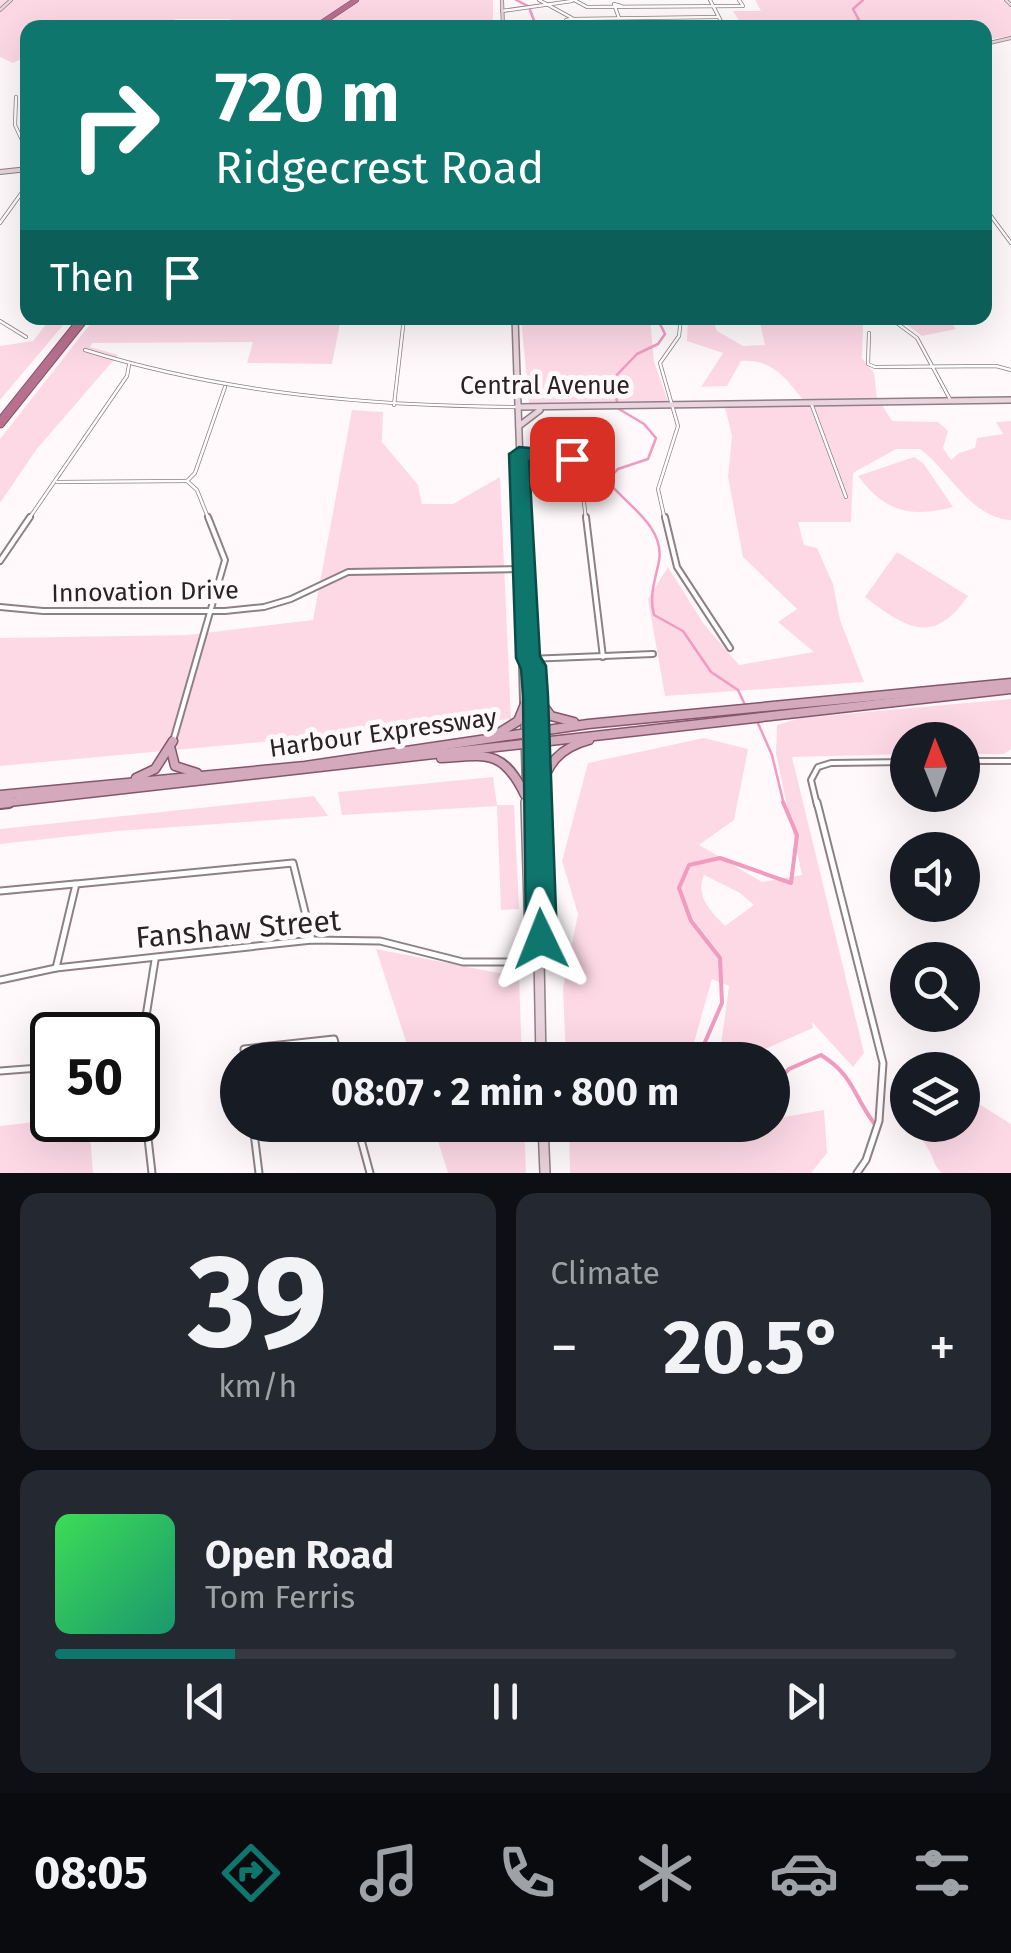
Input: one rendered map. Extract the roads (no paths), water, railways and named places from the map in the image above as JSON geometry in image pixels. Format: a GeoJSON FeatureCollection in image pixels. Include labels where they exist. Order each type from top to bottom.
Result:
{"type":"FeatureCollection","features":[{"type":"Feature","properties":{"kind":"highway"},"geometry":{"type":"LineString","coordinates":[[325,20],[354,0]]}},
{"type":"Feature","properties":{"kind":"highway"},"geometry":{"type":"LineString","coordinates":[[0,420],[75,325]]}},
{"type":"Feature","properties":{"kind":"main road"},"geometry":{"type":"LineString","coordinates":[[0,10],[10,0]]}},
{"type":"Feature","properties":{"kind":"main road"},"geometry":{"type":"LineString","coordinates":[[502,0],[503,20]]}},
{"type":"Feature","properties":{"kind":"main road"},"geometry":{"type":"LineString","coordinates":[[1006,0],[1011,4]]}},
{"type":"Feature","properties":{"kind":"main road"},"geometry":{"type":"LineString","coordinates":[[515,325],[523,569],[528,658],[534,666],[536,696],[540,1042]]}},
{"type":"Feature","properties":{"kind":"main road","name":"Central Avenue"},"geometry":{"type":"LineString","coordinates":[[518,407],[1011,400]]}},
{"type":"Feature","properties":{"kind":"main road"},"geometry":{"type":"LineString","coordinates":[[518,426],[536,411],[550,406]]}},
{"type":"Feature","properties":{"kind":"main road"},"geometry":{"type":"LineString","coordinates":[[528,658],[523,666],[525,794],[530,940],[538,962]]}},
{"type":"Feature","properties":{"kind":"main road","name":"Harbour Expressway"},"geometry":{"type":"LineString","coordinates":[[537,737],[588,724],[1011,686]]}},
{"type":"Feature","properties":{"kind":"main road"},"geometry":{"type":"LineString","coordinates":[[536,696],[556,718],[588,724]]}},
{"type":"Feature","properties":{"kind":"main road"},"geometry":{"type":"LineString","coordinates":[[489,737],[510,727],[524,704]]}},
{"type":"Feature","properties":{"kind":"main road","name":"Harbour Expressway"},"geometry":{"type":"LineString","coordinates":[[0,804],[392,760],[524,738],[639,729],[733,713]]}},
{"type":"Feature","properties":{"kind":"main road"},"geometry":{"type":"LineString","coordinates":[[538,793],[545,768],[556,752],[576,743],[639,729]]}},
{"type":"Feature","properties":{"kind":"main road","name":"Harbour Expressway"},"geometry":{"type":"LineString","coordinates":[[0,796],[241,773],[489,737],[524,738]]}},
{"type":"Feature","properties":{"kind":"main road"},"geometry":{"type":"LineString","coordinates":[[172,741],[172,761],[183,772],[241,773]]}},
{"type":"Feature","properties":{"kind":"main road"},"geometry":{"type":"LineString","coordinates":[[89,787],[147,774],[162,762],[172,741]]}},
{"type":"Feature","properties":{"kind":"main road"},"geometry":{"type":"LineString","coordinates":[[392,760],[496,756],[510,762],[525,794]]}},
{"type":"Feature","properties":{"kind":"main road"},"geometry":{"type":"LineString","coordinates":[[544,1142],[545,1173]]}},
{"type":"Feature","properties":{"kind":"street"},"geometry":{"type":"LineString","coordinates":[[539,0],[571,18],[718,17]]}},
{"type":"Feature","properties":{"kind":"street"},"geometry":{"type":"LineString","coordinates":[[502,11],[575,0],[587,6],[743,6],[739,0]]}},
{"type":"Feature","properties":{"kind":"street"},"geometry":{"type":"LineString","coordinates":[[648,0],[652,6]]}},
{"type":"Feature","properties":{"kind":"street"},"geometry":{"type":"LineString","coordinates":[[680,0],[683,6]]}},
{"type":"Feature","properties":{"kind":"street"},"geometry":{"type":"LineString","coordinates":[[710,0],[720,20]]}},
{"type":"Feature","properties":{"kind":"street"},"geometry":{"type":"LineString","coordinates":[[615,6],[619,18]]}},
{"type":"Feature","properties":{"kind":"street"},"geometry":{"type":"LineString","coordinates":[[16,98],[20,134]]}},
{"type":"Feature","properties":{"kind":"street"},"geometry":{"type":"LineString","coordinates":[[0,224],[20,195]]}},
{"type":"Feature","properties":{"kind":"street"},"geometry":{"type":"LineString","coordinates":[[992,217],[1011,243]]}},
{"type":"Feature","properties":{"kind":"street"},"geometry":{"type":"LineString","coordinates":[[0,322],[26,336]]}},
{"type":"Feature","properties":{"kind":"street"},"geometry":{"type":"LineString","coordinates":[[394,405],[403,325]]}},
{"type":"Feature","properties":{"kind":"street"},"geometry":{"type":"LineString","coordinates":[[680,325],[679,336],[660,365],[678,426],[658,489],[677,567],[730,648]]}},
{"type":"Feature","properties":{"kind":"street"},"geometry":{"type":"LineString","coordinates":[[899,325],[917,338],[952,401]]}},
{"type":"Feature","properties":{"kind":"street"},"geometry":{"type":"LineString","coordinates":[[869,333],[870,366],[996,366],[1011,370]]}},
{"type":"Feature","properties":{"kind":"street","name":"Central Avenue"},"geometry":{"type":"LineString","coordinates":[[85,350],[225,388],[298,398],[394,405],[518,407]]}},
{"type":"Feature","properties":{"kind":"street"},"geometry":{"type":"LineString","coordinates":[[0,561],[127,376],[130,365]]}},
{"type":"Feature","properties":{"kind":"street"},"geometry":{"type":"LineString","coordinates":[[187,481],[195,473],[225,388]]}},
{"type":"Feature","properties":{"kind":"street"},"geometry":{"type":"LineString","coordinates":[[812,403],[846,496]]}},
{"type":"Feature","properties":{"kind":"street"},"geometry":{"type":"LineString","coordinates":[[519,454],[562,455],[580,467],[603,656]]}},
{"type":"Feature","properties":{"kind":"street"},"geometry":{"type":"LineString","coordinates":[[54,482],[187,481],[197,490],[225,553],[212,611],[172,741]]}},
{"type":"Feature","properties":{"kind":"street","name":"Innovation Drive"},"geometry":{"type":"LineString","coordinates":[[0,606],[44,611],[212,611],[264,607],[348,572],[523,569]]}},
{"type":"Feature","properties":{"kind":"street"},"geometry":{"type":"LineString","coordinates":[[528,658],[652,654]]}},
{"type":"Feature","properties":{"kind":"street"},"geometry":{"type":"LineString","coordinates":[[980,761],[1011,761]]}},
{"type":"Feature","properties":{"kind":"street"},"geometry":{"type":"LineString","coordinates":[[857,1173],[866,1160],[878,1121],[883,1063],[811,780],[818,768],[831,763],[890,762]]}},
{"type":"Feature","properties":{"kind":"street"},"geometry":{"type":"LineString","coordinates":[[0,891],[293,863],[312,940]]}},
{"type":"Feature","properties":{"kind":"street"},"geometry":{"type":"LineString","coordinates":[[56,968],[76,884]]}},
{"type":"Feature","properties":{"kind":"street","name":"Fanshaw Street"},"geometry":{"type":"LineString","coordinates":[[0,980],[56,968],[312,940],[380,941],[464,962],[538,962]]}},
{"type":"Feature","properties":{"kind":"street"},"geometry":{"type":"LineString","coordinates":[[146,1012],[155,958]]}},
{"type":"Feature","properties":{"kind":"street"},"geometry":{"type":"LineString","coordinates":[[309,1042],[334,1039],[335,1042]]}},
{"type":"Feature","properties":{"kind":"street"},"geometry":{"type":"LineString","coordinates":[[0,1071],[30,1069]]}},
{"type":"Feature","properties":{"kind":"street"},"geometry":{"type":"LineString","coordinates":[[148,1142],[152,1173]]}},
{"type":"Feature","properties":{"kind":"street"},"geometry":{"type":"LineString","coordinates":[[255,1142],[259,1173]]}},
{"type":"Feature","properties":{"kind":"street"},"geometry":{"type":"LineString","coordinates":[[362,1142],[370,1173]]}},
{"type":"Feature","properties":{"kind":"waterway"},"geometry":{"type":"LineString","coordinates":[[516,0],[528,6]]}},
{"type":"Feature","properties":{"kind":"waterway"},"geometry":{"type":"LineString","coordinates":[[859,20],[853,9],[863,0]]}},
{"type":"Feature","properties":{"kind":"waterway"},"geometry":{"type":"LineString","coordinates":[[530,10],[534,20]]}},
{"type":"Feature","properties":{"kind":"waterway"},"geometry":{"type":"LineString","coordinates":[[617,401],[610,382],[637,354],[658,344],[665,334],[660,325]]}},
{"type":"Feature","properties":{"kind":"waterway"},"geometry":{"type":"LineString","coordinates":[[619,409],[644,424],[656,438],[648,459],[618,469],[610,477],[610,484],[644,518],[657,538],[654,615],[683,631],[711,672],[738,690],[746,707]]}},
{"type":"Feature","properties":{"kind":"waterway"},"geometry":{"type":"LineString","coordinates":[[757,721],[772,755],[784,804]]}},
{"type":"Feature","properties":{"kind":"waterway"},"geometry":{"type":"LineString","coordinates":[[705,1042],[722,1003],[720,958],[691,921],[679,888],[689,865],[720,858],[791,883],[797,835],[784,804]]}},
{"type":"Feature","properties":{"kind":"waterway"},"geometry":{"type":"LineString","coordinates":[[790,1069],[821,1055],[848,1079],[877,1127]]}}]}
